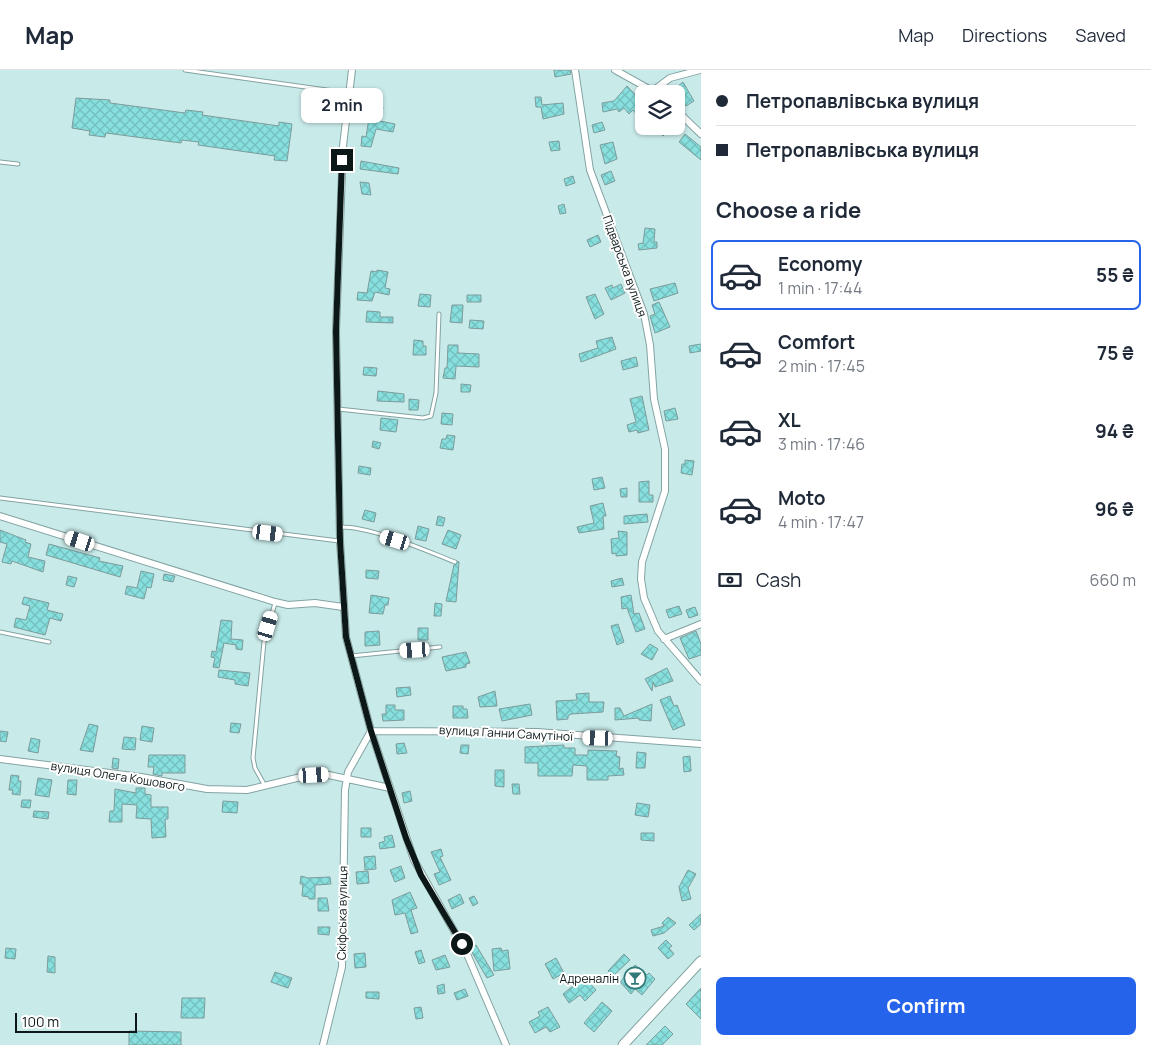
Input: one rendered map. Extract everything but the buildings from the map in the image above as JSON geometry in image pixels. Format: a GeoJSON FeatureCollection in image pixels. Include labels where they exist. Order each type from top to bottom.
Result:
{"type":"FeatureCollection","features":[{"type":"Feature","properties":{"kind":"main road"},"geometry":{"type":"LineString","coordinates":[[623,1045],[700,963]]}},
{"type":"Feature","properties":{"kind":"street"},"geometry":{"type":"LineString","coordinates":[[352,70],[343,146],[338,241],[338,409],[343,607],[351,656],[371,731],[418,868],[467,954],[506,1045]]}},
{"type":"Feature","properties":{"kind":"street","name":"Підварська вулиця"},"geometry":{"type":"LineString","coordinates":[[575,70],[590,170],[642,306],[649,339],[654,399],[663,436],[666,471],[663,499],[645,553],[641,579],[650,618],[664,639],[683,657],[701,681]]}},
{"type":"Feature","properties":{"kind":"street"},"geometry":{"type":"LineString","coordinates":[[615,70],[643,85]]}},
{"type":"Feature","properties":{"kind":"street"},"geometry":{"type":"LineString","coordinates":[[663,85],[670,78],[700,70]]}},
{"type":"Feature","properties":{"kind":"street"},"geometry":{"type":"LineString","coordinates":[[685,119],[701,134]]}},
{"type":"Feature","properties":{"kind":"street"},"geometry":{"type":"LineString","coordinates":[[0,516],[275,602],[288,605],[315,603],[343,607]]}},
{"type":"Feature","properties":{"kind":"street"},"geometry":{"type":"LineString","coordinates":[[664,639],[676,632],[701,624]]}},
{"type":"Feature","properties":{"kind":"street","name":"вулиця Ганни Самутіної"},"geometry":{"type":"LineString","coordinates":[[371,731],[528,732],[701,744]]}},
{"type":"Feature","properties":{"kind":"street","name":"Скіфська вулиця"},"geometry":{"type":"LineString","coordinates":[[323,1045],[342,968],[344,797],[347,778],[371,731]]}},
{"type":"Feature","properties":{"kind":"street","name":"вулиця Олега Кошового"},"geometry":{"type":"LineString","coordinates":[[0,759],[142,778],[207,789],[236,791],[265,787],[314,775],[347,778],[390,788]]}},
{"type":"Feature","properties":{"kind":"lane"},"geometry":{"type":"LineString","coordinates":[[185,70],[349,93]]}},
{"type":"Feature","properties":{"kind":"lane"},"geometry":{"type":"LineString","coordinates":[[0,162],[18,164]]}},
{"type":"Feature","properties":{"kind":"lane"},"geometry":{"type":"LineString","coordinates":[[338,409],[423,418],[431,416],[436,393],[439,314]]}},
{"type":"Feature","properties":{"kind":"lane"},"geometry":{"type":"LineString","coordinates":[[0,498],[340,541]]}},
{"type":"Feature","properties":{"kind":"lane"},"geometry":{"type":"LineString","coordinates":[[340,527],[351,527],[386,537],[455,562]]}},
{"type":"Feature","properties":{"kind":"lane"},"geometry":{"type":"LineString","coordinates":[[265,787],[257,773],[253,758],[264,642],[275,602]]}},
{"type":"Feature","properties":{"kind":"lane"},"geometry":{"type":"LineString","coordinates":[[0,632],[49,642]]}},
{"type":"Feature","properties":{"kind":"lane"},"geometry":{"type":"LineString","coordinates":[[351,656],[440,647]]}},
{"type":"Feature","properties":{"kind":"place","name":"Адреналін"},"geometry":{"type":"Point","coordinates":[635,978]}},
{"type":"Feature","properties":{"kind":"route"},"geometry":{"type":"LineString","coordinates":[[342,160],[336,331],[340,541],[346,637],[371,731],[414,860],[425,883],[462,944]]}}]}
